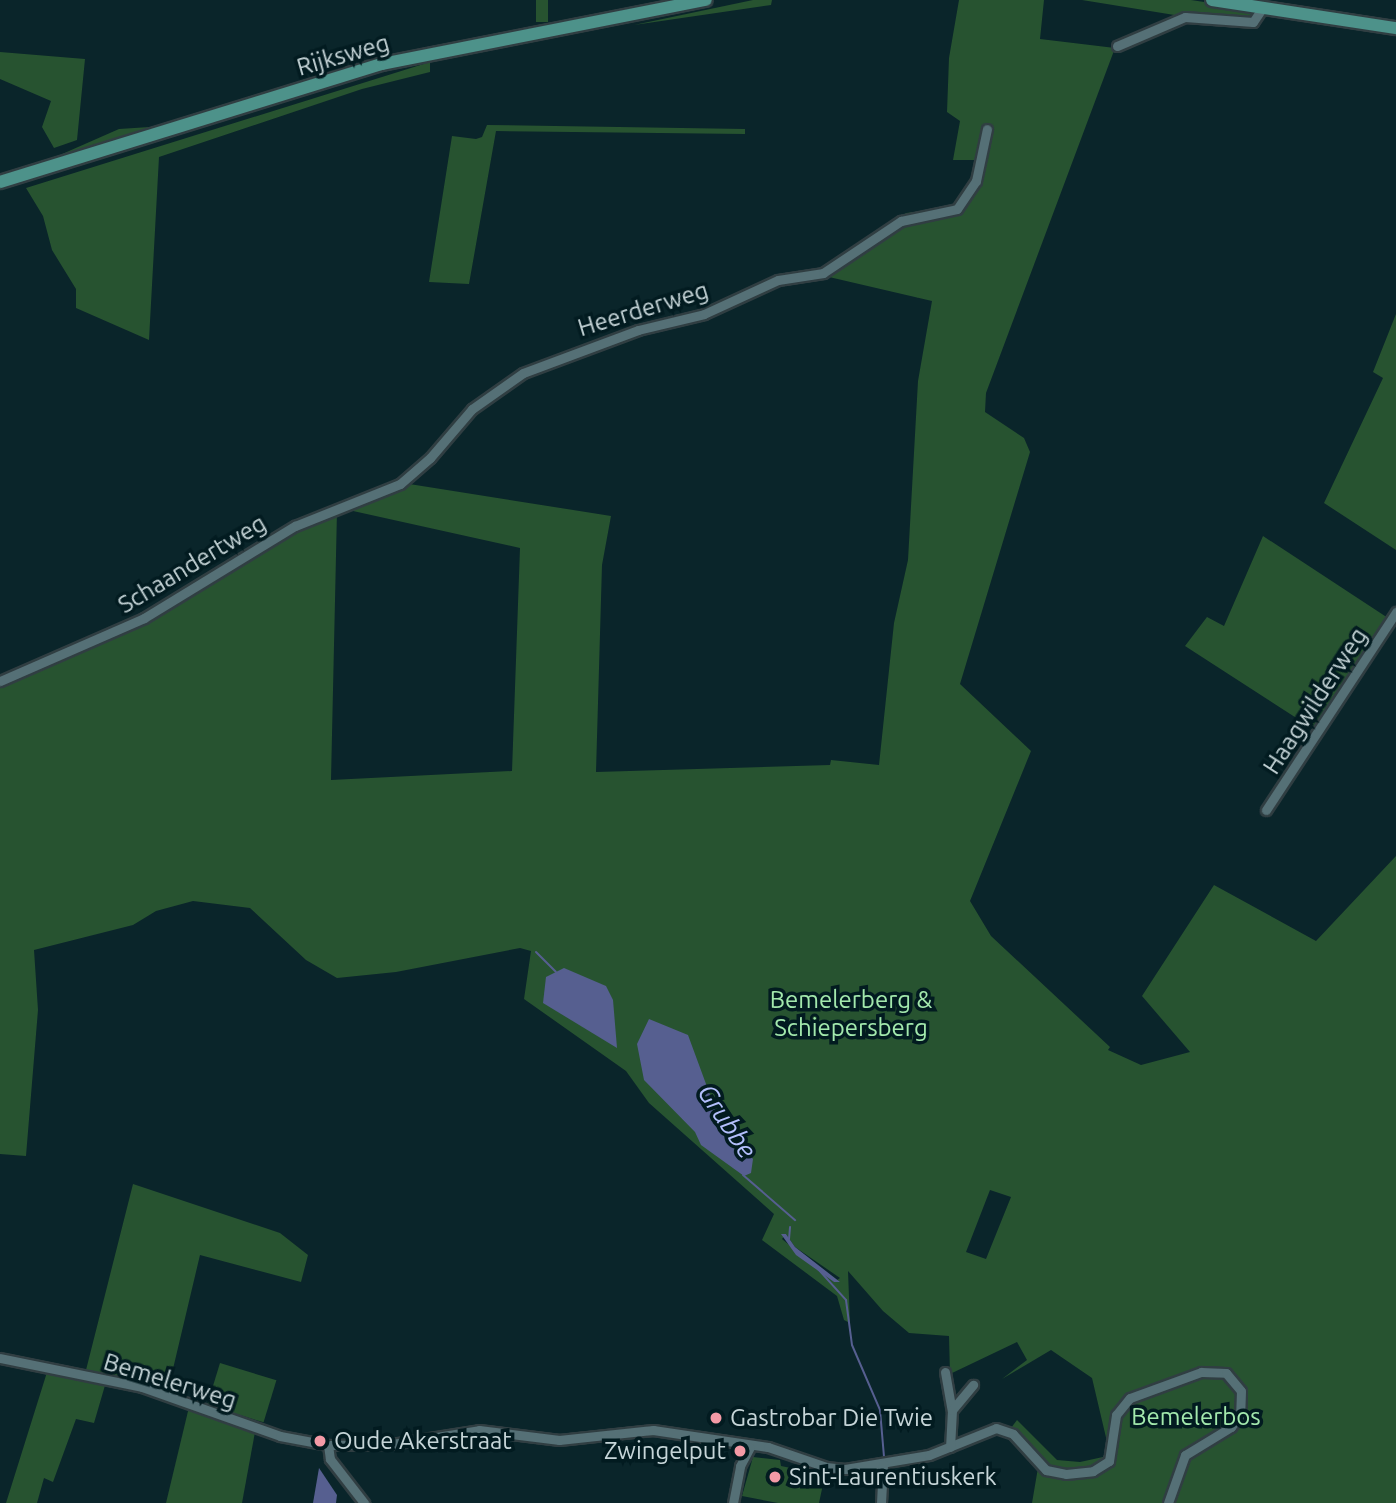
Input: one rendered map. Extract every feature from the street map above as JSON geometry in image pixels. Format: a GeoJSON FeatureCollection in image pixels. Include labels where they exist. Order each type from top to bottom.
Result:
{"type":"FeatureCollection","features":[{"type":"Feature","properties":{"kind":"main road","name":"Rijksweg"},"geometry":{"type":"LineString","coordinates":[[0,182],[382,64],[706,0]]}},
{"type":"Feature","properties":{"kind":"main road"},"geometry":{"type":"LineString","coordinates":[[1212,0],[1396,28]]}},
{"type":"Feature","properties":{"kind":"street"},"geometry":{"type":"LineString","coordinates":[[1117,46],[1185,17],[1255,22],[1263,7]]}},
{"type":"Feature","properties":{"kind":"street","name":"Heerderweg"},"geometry":{"type":"LineString","coordinates":[[403,481],[430,458],[472,409],[523,373],[638,330],[704,314],[778,280],[823,273],[901,221],[957,209],[976,181],[987,129]]}},
{"type":"Feature","properties":{"kind":"street","name":"Schaandertweg"},"geometry":{"type":"LineString","coordinates":[[0,681],[144,618],[295,526],[403,481]]}},
{"type":"Feature","properties":{"kind":"street","name":"Haagwilderweg"},"geometry":{"type":"LineString","coordinates":[[1266,810],[1396,612]]}},
{"type":"Feature","properties":{"kind":"street","name":"Bemelerweg"},"geometry":{"type":"LineString","coordinates":[[0,1358],[142,1387],[280,1436],[328,1445]]}},
{"type":"Feature","properties":{"kind":"street"},"geometry":{"type":"LineString","coordinates":[[945,1372],[952,1410],[950,1447]]}},
{"type":"Feature","properties":{"kind":"street"},"geometry":{"type":"LineString","coordinates":[[364,1503],[330,1459],[328,1445],[392,1444],[480,1430],[559,1440],[653,1430],[750,1447],[773,1448],[834,1468],[883,1464],[950,1447],[996,1428],[1013,1434],[1046,1470],[1088,1472],[1111,1458],[1115,1415],[1130,1398],[1201,1372],[1226,1373],[1241,1391],[1240,1415],[1231,1427],[1197,1443],[1184,1456],[1168,1503]]}},
{"type":"Feature","properties":{"kind":"street"},"geometry":{"type":"LineString","coordinates":[[952,1410],[973,1385]]}},
{"type":"Feature","properties":{"kind":"street"},"geometry":{"type":"LineString","coordinates":[[731,1444],[740,1466]]}},
{"type":"Feature","properties":{"kind":"street"},"geometry":{"type":"LineString","coordinates":[[733,1503],[740,1466],[750,1447]]}},
{"type":"Feature","properties":{"kind":"street"},"geometry":{"type":"LineString","coordinates":[[881,1503],[883,1464]]}},
{"type":"Feature","properties":{"kind":"green space"},"geometry":{"type":"Polygon","coordinates":[[[536,0],[548,0],[548,22],[536,22],[536,0]]]}},
{"type":"Feature","properties":{"kind":"green space"},"geometry":{"type":"Polygon","coordinates":[[[753,0],[772,0],[771,5],[634,25],[753,0]]]}},
{"type":"Feature","properties":{"kind":"green space"},"geometry":{"type":"Polygon","coordinates":[[[959,0],[1044,0],[1040,39],[1115,48],[986,393],[985,412],[1024,438],[1030,452],[960,684],[1031,751],[970,901],[991,936],[1110,1047],[1108,1050],[1141,1065],[1190,1052],[1142,996],[1214,885],[1316,941],[1396,856],[1396,1503],[1032,1503],[1040,1456],[1011,1428],[1017,1420],[1057,1460],[1080,1462],[1103,1457],[1108,1446],[1092,1378],[1051,1350],[1002,1379],[1027,1360],[1017,1342],[950,1374],[949,1336],[909,1333],[883,1311],[848,1271],[850,1323],[844,1320],[837,1296],[762,1240],[774,1214],[649,1103],[626,1071],[524,999],[531,951],[520,948],[396,972],[337,978],[306,960],[250,908],[193,901],[156,911],[133,925],[34,950],[38,1010],[26,1156],[0,1154],[0,686],[156,616],[245,557],[311,522],[337,511],[331,780],[512,771],[520,548],[344,509],[403,483],[611,516],[602,565],[596,772],[830,765],[831,760],[879,765],[894,623],[908,560],[918,381],[932,301],[829,277],[824,269],[906,213],[955,207],[973,183],[979,160],[953,160],[960,121],[947,112],[949,58],[959,0]],[[990,1190],[966,1252],[986,1259],[1011,1197],[990,1190]],[[786,1234],[782,1239],[834,1282],[840,1278],[795,1247],[786,1234]]]}},
{"type":"Feature","properties":{"kind":"green space"},"geometry":{"type":"Polygon","coordinates":[[[1082,0],[1191,0],[1250,9],[1255,16],[1265,17],[1258,22],[1199,19],[1082,0]]]}},
{"type":"Feature","properties":{"kind":"green space"},"geometry":{"type":"Polygon","coordinates":[[[0,52],[85,59],[77,140],[54,148],[42,127],[51,101],[0,79],[0,52]]]}},
{"type":"Feature","properties":{"kind":"green space"},"geometry":{"type":"Polygon","coordinates":[[[430,62],[430,72],[362,89],[159,157],[149,340],[76,308],[76,289],[52,250],[43,216],[26,188],[430,62]]]}},
{"type":"Feature","properties":{"kind":"green space"},"geometry":{"type":"Polygon","coordinates":[[[487,125],[745,129],[745,134],[496,131],[469,284],[429,282],[452,136],[476,139],[482,137],[487,125]]]}},
{"type":"Feature","properties":{"kind":"green space"},"geometry":{"type":"Polygon","coordinates":[[[165,126],[19,173],[119,129],[165,126]]]}},
{"type":"Feature","properties":{"kind":"green space"},"geometry":{"type":"Polygon","coordinates":[[[1396,314],[1396,550],[1324,503],[1383,378],[1373,372],[1396,314]]]}},
{"type":"Feature","properties":{"kind":"green space"},"geometry":{"type":"Polygon","coordinates":[[[1263,536],[1388,618],[1315,730],[1185,646],[1207,617],[1224,626],[1263,536]]]}},
{"type":"Feature","properties":{"kind":"green space"},"geometry":{"type":"Polygon","coordinates":[[[133,1184],[280,1233],[308,1255],[301,1282],[200,1255],[168,1390],[86,1370],[133,1184]]]}},
{"type":"Feature","properties":{"kind":"green space"},"geometry":{"type":"Polygon","coordinates":[[[220,1363],[276,1380],[264,1422],[207,1405],[220,1363]]]}},
{"type":"Feature","properties":{"kind":"green space"},"geometry":{"type":"Polygon","coordinates":[[[48,1369],[106,1382],[94,1423],[76,1419],[53,1482],[44,1478],[37,1503],[6,1503],[48,1369]]]}},
{"type":"Feature","properties":{"kind":"green space"},"geometry":{"type":"Polygon","coordinates":[[[189,1407],[255,1432],[242,1503],[166,1503],[189,1407]]]}},
{"type":"Feature","properties":{"kind":"green space"},"geometry":{"type":"Polygon","coordinates":[[[753,1457],[780,1460],[781,1466],[825,1475],[819,1503],[778,1503],[742,1496],[753,1457]]]}},
{"type":"Feature","properties":{"kind":"water"},"geometry":{"type":"Polygon","coordinates":[[[564,968],[606,986],[613,1000],[617,1048],[543,1003],[546,977],[564,968]]]}},
{"type":"Feature","properties":{"kind":"water"},"geometry":{"type":"Polygon","coordinates":[[[649,1019],[688,1035],[720,1122],[753,1159],[751,1173],[744,1176],[701,1145],[695,1132],[644,1080],[637,1044],[649,1019]]]}},
{"type":"Feature","properties":{"kind":"water"},"geometry":{"type":"Polygon","coordinates":[[[781,1234],[786,1234],[795,1247],[840,1282],[834,1282],[796,1255],[781,1234]]]}},
{"type":"Feature","properties":{"kind":"water"},"geometry":{"type":"Polygon","coordinates":[[[319,1468],[337,1495],[336,1503],[313,1503],[319,1468]]]}},
{"type":"Feature","properties":{"kind":"waterway","name":"Grubbe"},"geometry":{"type":"LineString","coordinates":[[536,952],[556,972]]}},
{"type":"Feature","properties":{"kind":"waterway","name":"Grubbe"},"geometry":{"type":"LineString","coordinates":[[743,1175],[795,1220]]}},
{"type":"Feature","properties":{"kind":"waterway","name":"Grubbe"},"geometry":{"type":"LineString","coordinates":[[789,1239],[790,1227]]}},
{"type":"Feature","properties":{"kind":"waterway"},"geometry":{"type":"LineString","coordinates":[[818,1269],[846,1300],[852,1345],[880,1410],[884,1457]]}},
{"type":"Feature","properties":{"kind":"place","name":"Gastrobar Die Twie"},"geometry":{"type":"Point","coordinates":[716,1418]}},
{"type":"Feature","properties":{"kind":"place","name":"Oude Akerstraat"},"geometry":{"type":"Point","coordinates":[320,1441]}},
{"type":"Feature","properties":{"kind":"place","name":"Zwingelput"},"geometry":{"type":"Point","coordinates":[740,1451]}},
{"type":"Feature","properties":{"kind":"place","name":"Sint-Laurentiuskerk"},"geometry":{"type":"Point","coordinates":[775,1477]}},
{"type":"Feature","properties":{"kind":"park label","name":"Bemelerberg & Schiepersberg"},"geometry":{"type":"Point","coordinates":[851,1014]}},
{"type":"Feature","properties":{"kind":"park label","name":"Bemelerbos"},"geometry":{"type":"Point","coordinates":[1196,1417]}}]}
